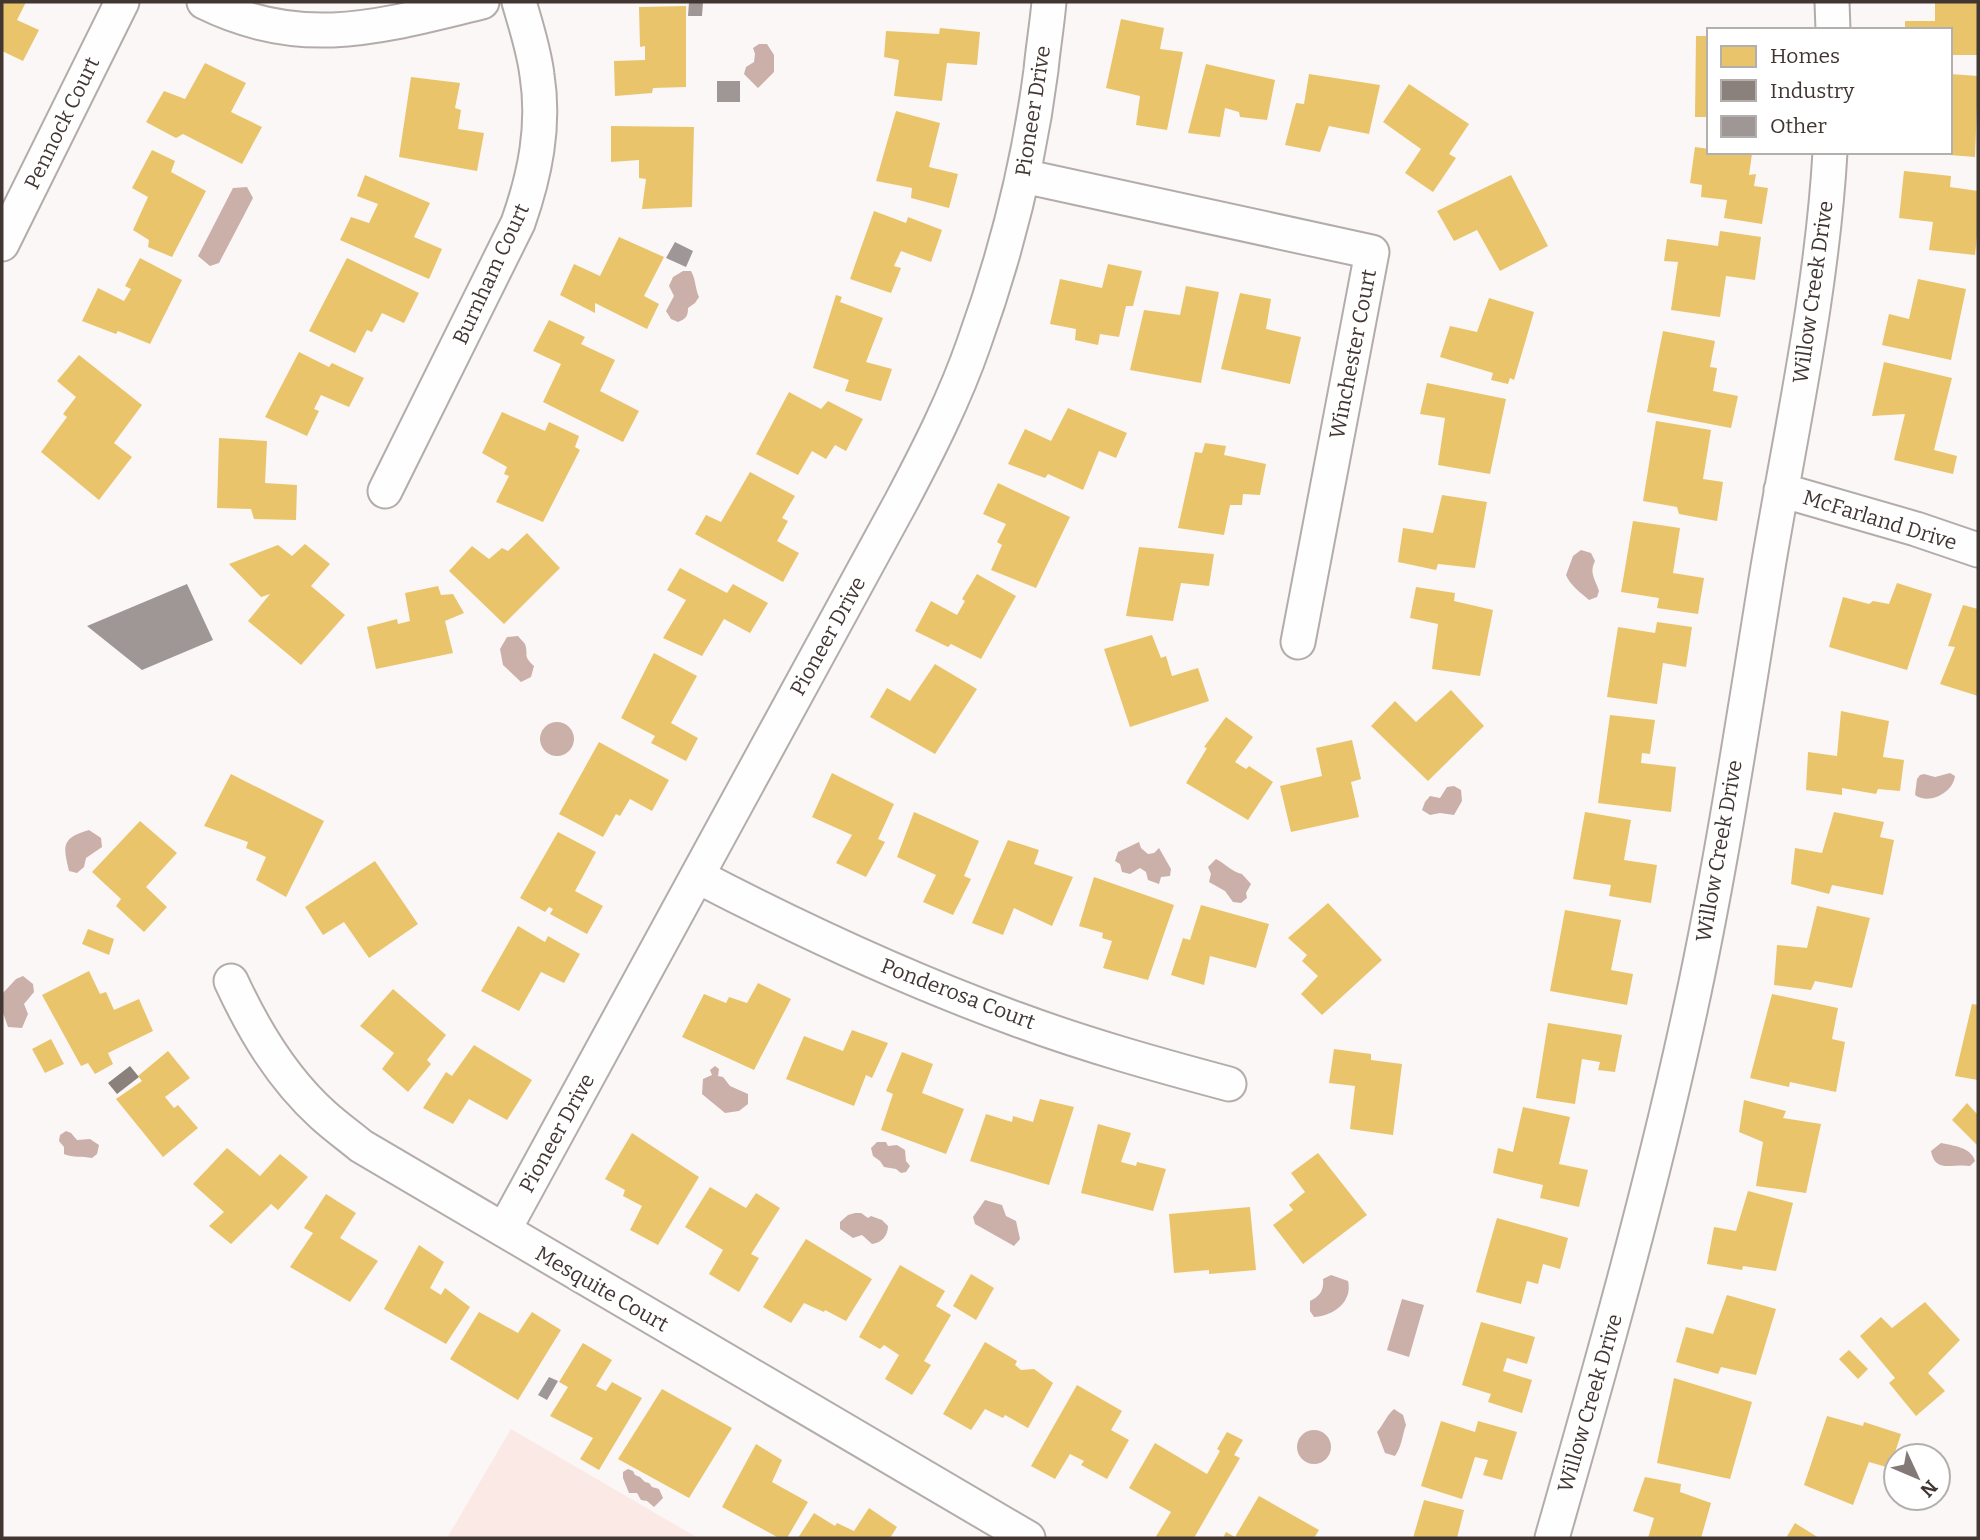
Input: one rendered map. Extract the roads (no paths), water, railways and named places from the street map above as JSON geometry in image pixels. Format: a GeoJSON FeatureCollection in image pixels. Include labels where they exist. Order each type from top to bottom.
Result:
{"type":"FeatureCollection","features":[{"type":"Feature","properties":{"kind":"street","name":"Pennock Court"},"geometry":{"type":"LineString","coordinates":[[2,244],[122,2]]}},
{"type":"Feature","properties":{"kind":"street"},"geometry":{"type":"LineString","coordinates":[[204,2],[232,14],[280,27],[340,31],[395,23],[482,2]]}},
{"type":"Feature","properties":{"kind":"street","name":"Burnham Court"},"geometry":{"type":"LineString","coordinates":[[385,492],[518,223],[528,195],[538,146],[540,106],[536,66],[519,2]]}},
{"type":"Feature","properties":{"kind":"street","name":"Pioneer Drive"},"geometry":{"type":"LineString","coordinates":[[504,1230],[930,445],[977,334],[1000,265],[1024,176],[1049,2]]}},
{"type":"Feature","properties":{"kind":"street"},"geometry":{"type":"LineString","coordinates":[[1832,2],[1833,28]]}},
{"type":"Feature","properties":{"kind":"street","name":"Willow Creek Drive"},"geometry":{"type":"LineString","coordinates":[[1552,1538],[1644,1207],[1686,1027],[1725,825],[1814,297],[1827,201],[1830,154]]}},
{"type":"Feature","properties":{"kind":"street","name":"Winchester Court"},"geometry":{"type":"LineString","coordinates":[[1024,176],[1372,252],[1298,642]]}},
{"type":"Feature","properties":{"kind":"street","name":"McFarland Drive"},"geometry":{"type":"LineString","coordinates":[[1781,489],[1978,550]]}},
{"type":"Feature","properties":{"kind":"street","name":"Ponderosa Court"},"geometry":{"type":"LineString","coordinates":[[697,876],[802,929],[909,977],[1017,1020],[1229,1084]]}},
{"type":"Feature","properties":{"kind":"street","name":"Mesquite Court"},"geometry":{"type":"LineString","coordinates":[[231,981],[247,1015],[288,1078],[322,1115],[361,1146],[1028,1538]]}}]}
